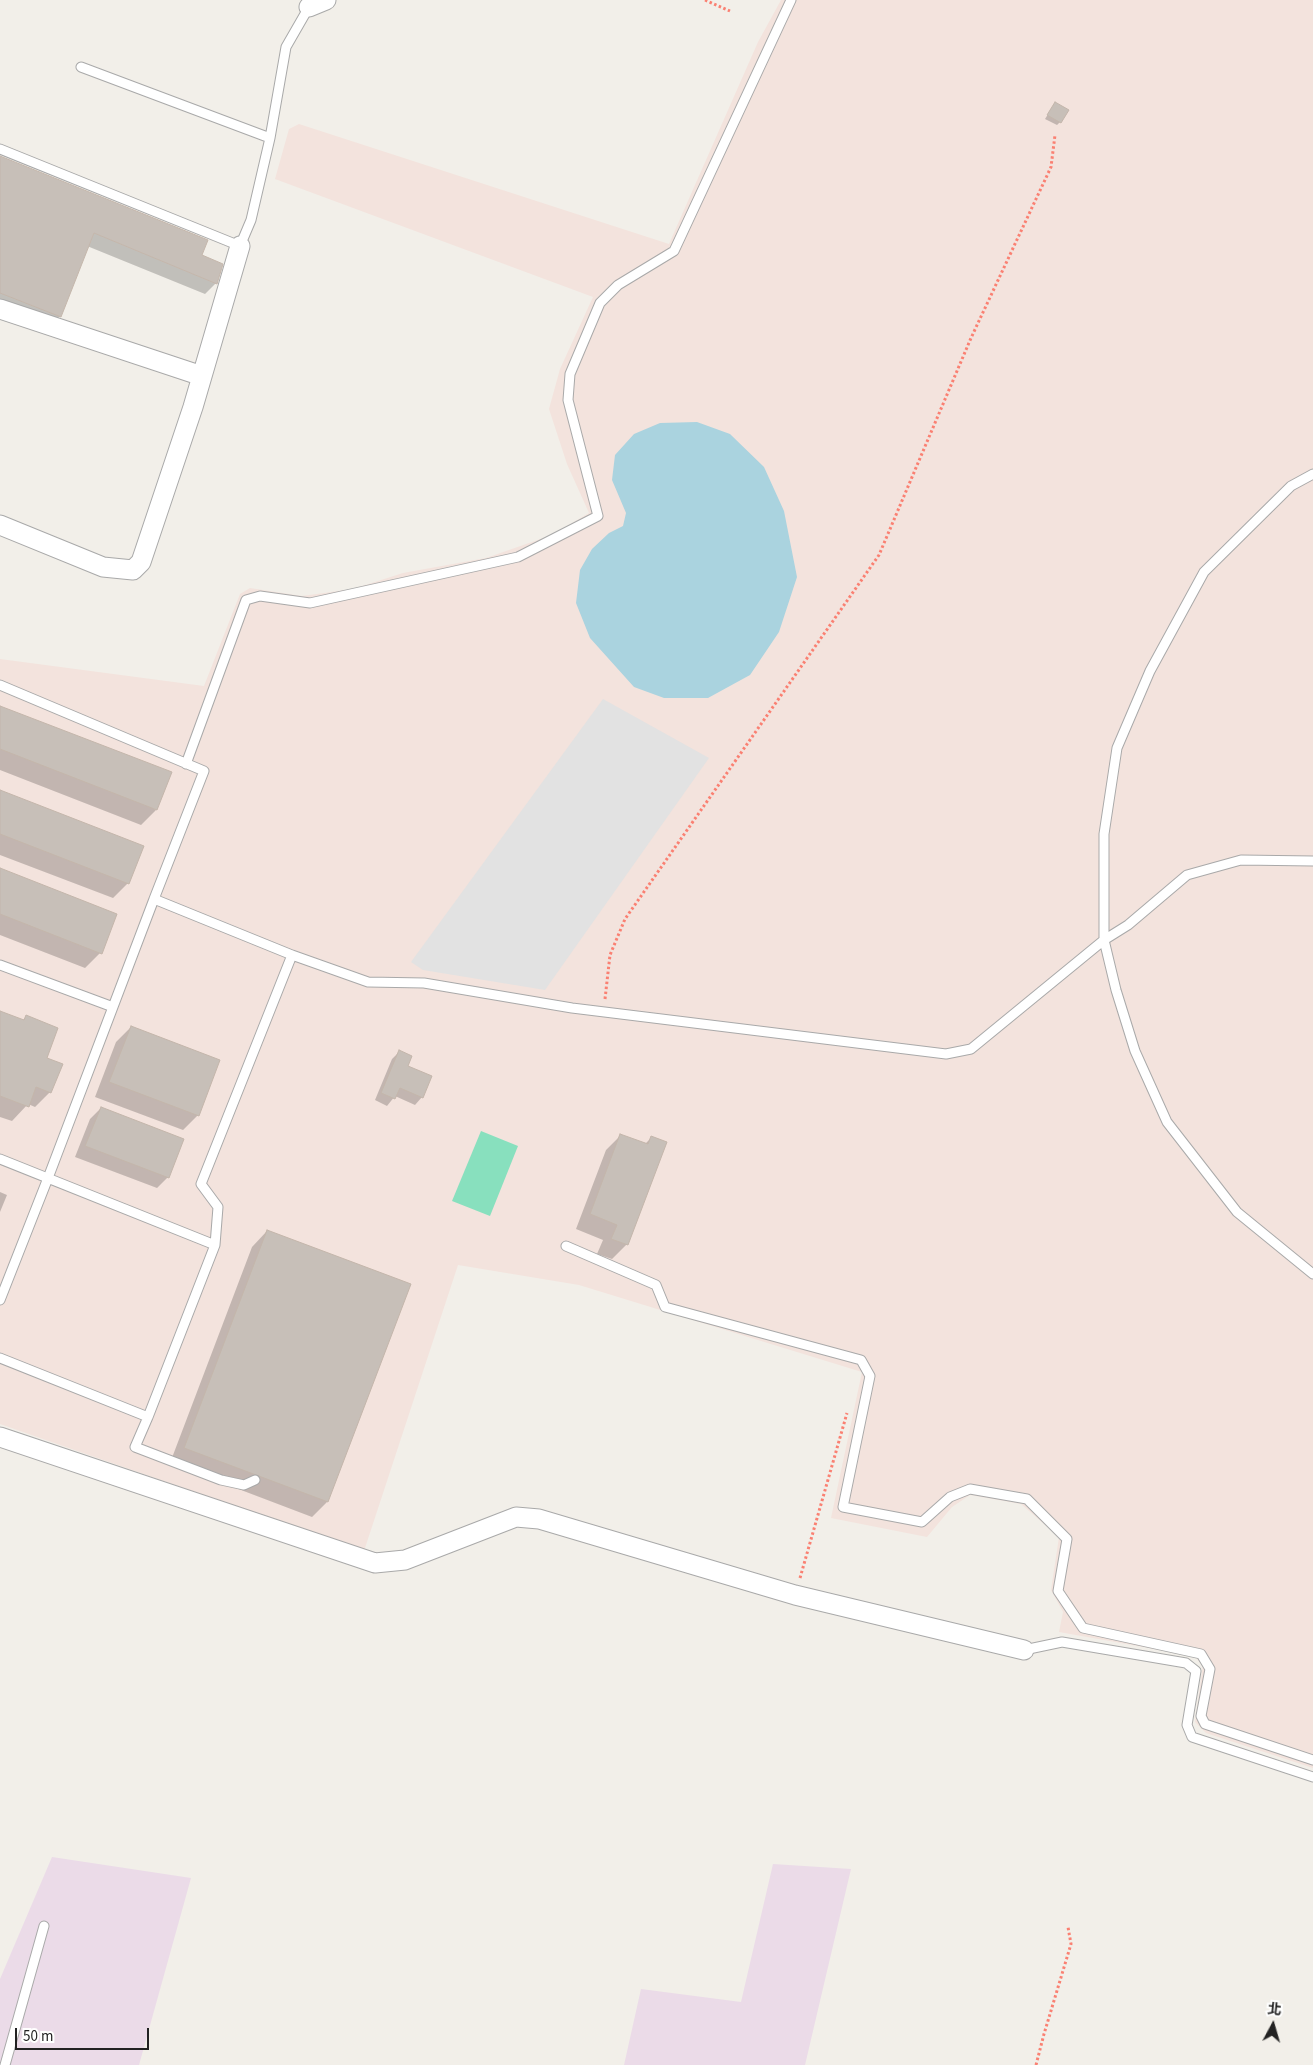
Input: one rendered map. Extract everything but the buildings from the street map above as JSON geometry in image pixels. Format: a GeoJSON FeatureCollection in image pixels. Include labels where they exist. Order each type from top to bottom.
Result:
{"type":"FeatureCollection","features":[{"type":"Feature","properties":{"kind":"street"},"geometry":{"type":"LineString","coordinates":[[0,525],[103,567],[133,570],[141,562],[202,376],[240,246]]}},
{"type":"Feature","properties":{"kind":"street"},"geometry":{"type":"LineString","coordinates":[[0,309],[202,376]]}},
{"type":"Feature","properties":{"kind":"street"},"geometry":{"type":"LineString","coordinates":[[0,1437],[375,1563],[405,1560],[516,1518],[539,1519],[795,1595],[1024,1650]]}},
{"type":"Feature","properties":{"kind":"lane"},"geometry":{"type":"LineString","coordinates":[[186,764],[246,600],[260,596],[310,603],[518,558],[598,516],[568,400],[570,374],[600,303],[618,285],[674,251],[791,0]]}},
{"type":"Feature","properties":{"kind":"lane"},"geometry":{"type":"LineString","coordinates":[[0,148],[240,246],[251,220],[270,138],[286,47],[317,4]]}},
{"type":"Feature","properties":{"kind":"lane"},"geometry":{"type":"LineString","coordinates":[[81,67],[270,138]]}},
{"type":"Feature","properties":{"kind":"lane"},"geometry":{"type":"LineString","coordinates":[[1313,474],[1291,486],[1204,572],[1150,672],[1118,748],[1104,834],[1104,940],[1116,990],[1135,1051],[1167,1122],[1237,1212],[1313,1274]]}},
{"type":"Feature","properties":{"kind":"lane"},"geometry":{"type":"LineString","coordinates":[[0,684],[204,771],[48,1178],[4,1277],[0,1300]]}},
{"type":"Feature","properties":{"kind":"lane"},"geometry":{"type":"LineString","coordinates":[[154,900],[292,955],[368,982],[424,983],[604,1012],[946,1054],[971,1049],[1104,940],[1128,925],[1187,875],[1241,860],[1313,861]]}},
{"type":"Feature","properties":{"kind":"lane"},"geometry":{"type":"LineString","coordinates":[[255,1480],[244,1485],[221,1480],[135,1447],[215,1245],[218,1207],[201,1184],[292,955]]}},
{"type":"Feature","properties":{"kind":"lane"},"geometry":{"type":"LineString","coordinates":[[0,965],[113,1007]]}},
{"type":"Feature","properties":{"kind":"lane"},"geometry":{"type":"LineString","coordinates":[[0,1159],[215,1245]]}},
{"type":"Feature","properties":{"kind":"lane"},"geometry":{"type":"LineString","coordinates":[[566,1246],[656,1285],[665,1307],[861,1360],[870,1376],[843,1507],[922,1522],[950,1497],[970,1489],[1027,1499],[1067,1539],[1058,1591],[1083,1628],[1201,1654],[1210,1669],[1201,1716],[1205,1724],[1313,1760]]}},
{"type":"Feature","properties":{"kind":"lane"},"geometry":{"type":"LineString","coordinates":[[0,1358],[148,1417]]}},
{"type":"Feature","properties":{"kind":"lane"},"geometry":{"type":"LineString","coordinates":[[1024,1650],[1062,1642],[1186,1663],[1196,1671],[1187,1725],[1192,1737],[1313,1777]]}},
{"type":"Feature","properties":{"kind":"lane"},"geometry":{"type":"LineString","coordinates":[[5,2065],[44,1926]]}},
{"type":"Feature","properties":{"kind":"path"},"geometry":{"type":"LineString","coordinates":[[704,0],[730,11]]}},
{"type":"Feature","properties":{"kind":"path"},"geometry":{"type":"LineString","coordinates":[[604,1012],[610,955],[625,919],[879,555],[971,338],[1051,167],[1055,135]]}},
{"type":"Feature","properties":{"kind":"path"},"geometry":{"type":"LineString","coordinates":[[795,1595],[849,1407]]}},
{"type":"Feature","properties":{"kind":"path"},"geometry":{"type":"LineString","coordinates":[[1036,2065],[1071,1944],[1068,1927]]}},
{"type":"Feature","properties":{"kind":"shaded area"},"geometry":{"type":"Polygon","coordinates":[[[781,0],[1313,0],[1313,1768],[1206,1733],[1195,1722],[1203,1665],[1194,1656],[1059,1632],[1063,1612],[1051,1590],[1059,1537],[1021,1504],[970,1495],[952,1507],[927,1537],[831,1518],[862,1372],[579,1285],[458,1265],[364,1551],[0,1424],[0,659],[204,686],[240,594],[250,588],[302,596],[353,589],[403,573],[486,558],[552,535],[589,513],[567,464],[549,409],[560,369],[593,297],[275,179],[289,129],[299,124],[669,244],[758,42],[781,0]]]}},
{"type":"Feature","properties":{"kind":"shaded area"},"geometry":{"type":"Polygon","coordinates":[[[603,699],[709,758],[545,990],[423,970],[411,962],[603,699]]]}},
{"type":"Feature","properties":{"kind":"shaded area"},"geometry":{"type":"Polygon","coordinates":[[[52,1857],[191,1878],[139,2065],[0,2065],[0,1979],[52,1857]]]}},
{"type":"Feature","properties":{"kind":"shaded area"},"geometry":{"type":"Polygon","coordinates":[[[773,1864],[851,1869],[805,2065],[624,2065],[641,1989],[741,2002],[773,1864]]]}},
{"type":"Feature","properties":{"kind":"green space"},"geometry":{"type":"Polygon","coordinates":[[[481,1131],[518,1146],[490,1216],[452,1201],[481,1131]]]}},
{"type":"Feature","properties":{"kind":"water"},"geometry":{"type":"Polygon","coordinates":[[[697,422],[730,434],[764,467],[784,511],[797,577],[779,632],[750,675],[708,698],[664,698],[634,687],[590,638],[576,603],[580,570],[592,549],[609,533],[623,526],[626,513],[612,480],[615,455],[634,434],[660,423],[697,422]]]}}]}
